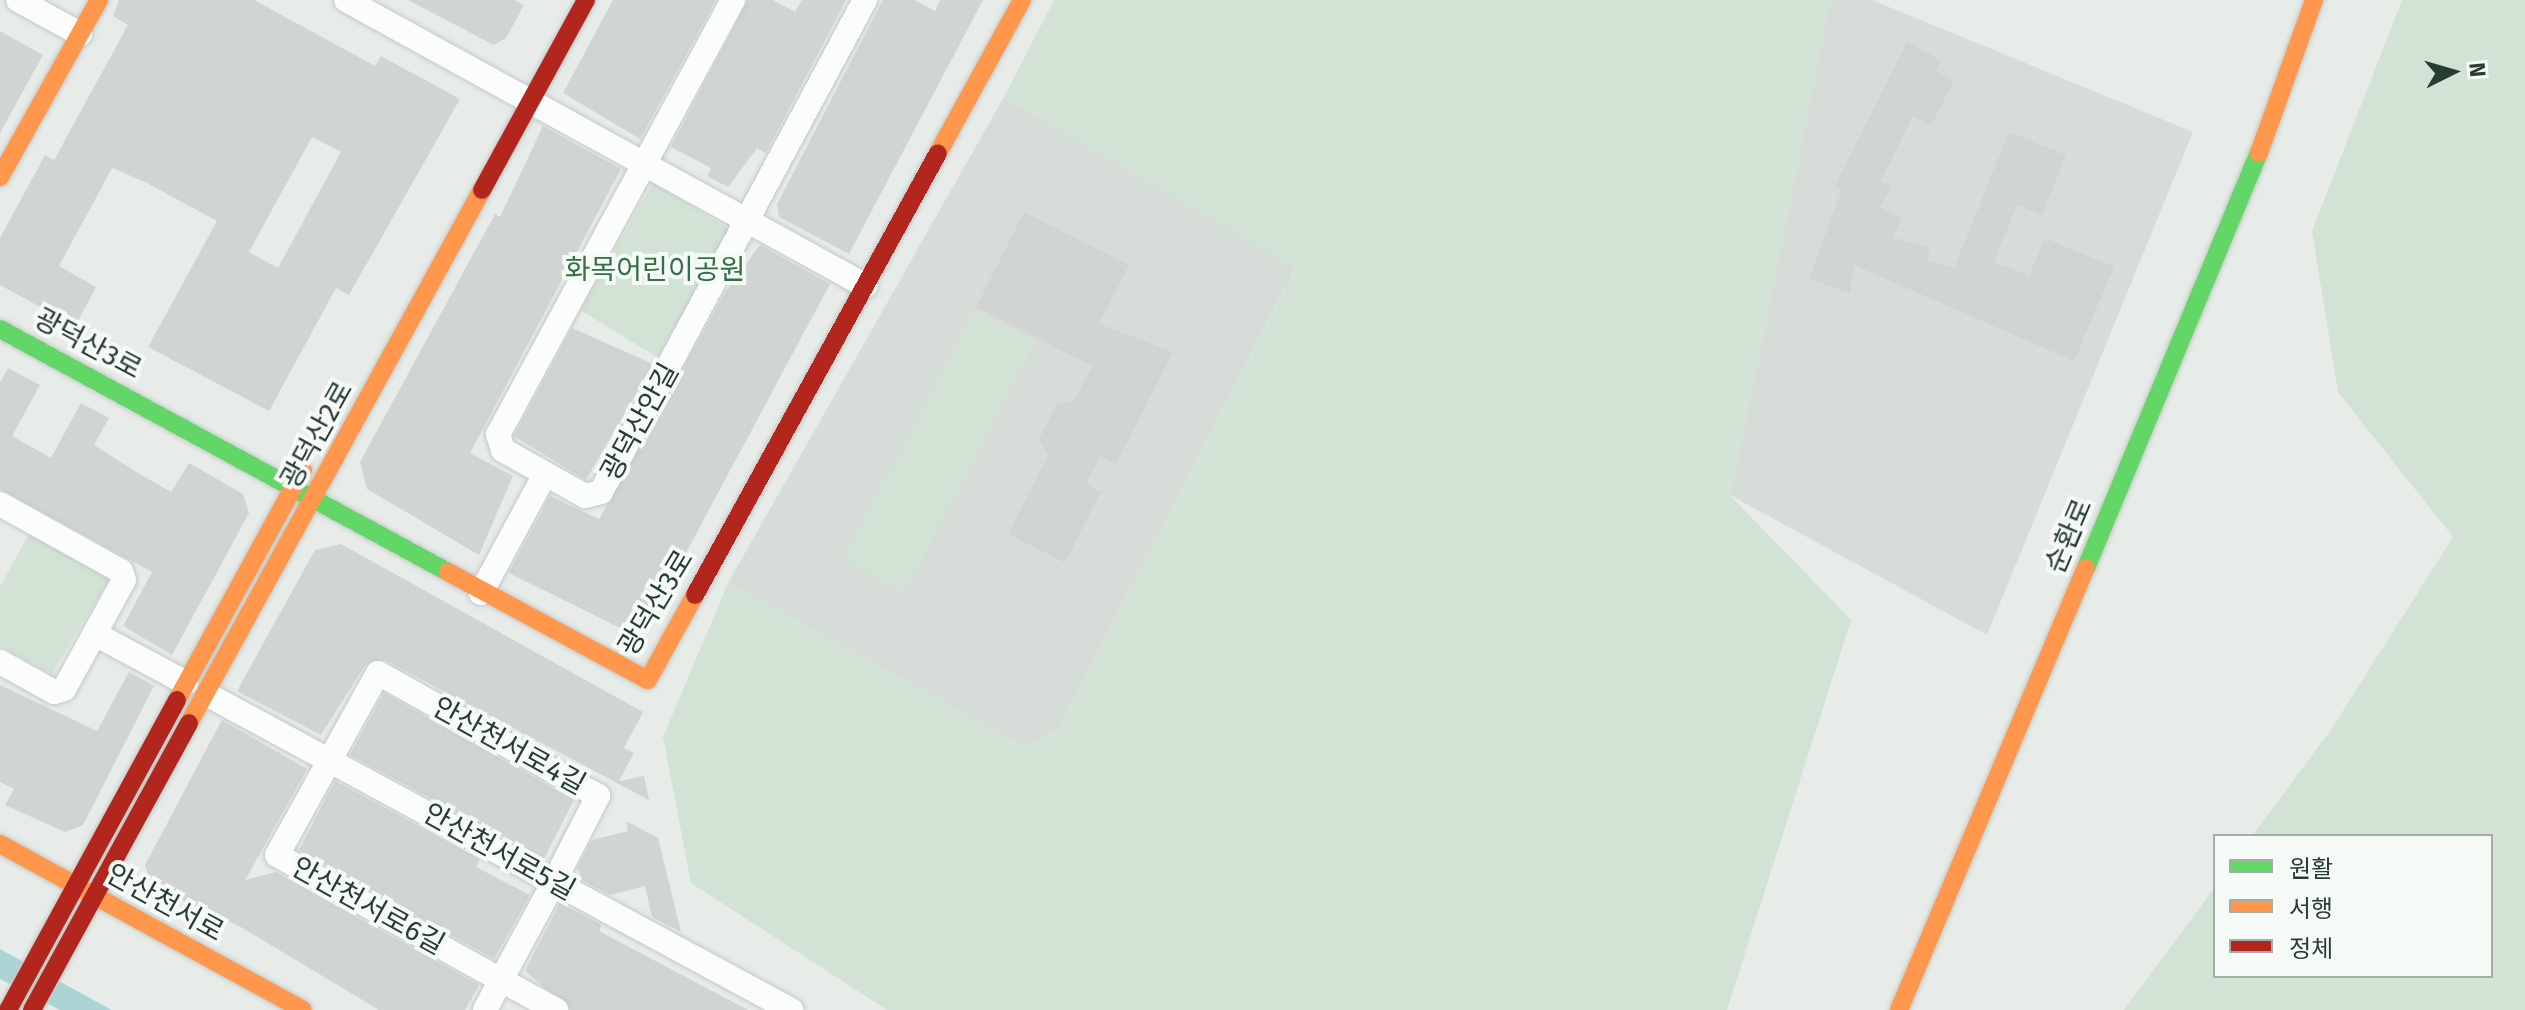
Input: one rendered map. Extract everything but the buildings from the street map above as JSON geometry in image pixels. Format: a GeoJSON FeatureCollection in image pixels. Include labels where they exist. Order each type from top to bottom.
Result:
{"type":"FeatureCollection","features":[{"type":"Feature","properties":{"kind":"street"},"geometry":{"type":"LineString","coordinates":[[18,0],[80,34]]}},
{"type":"Feature","properties":{"kind":"street"},"geometry":{"type":"LineString","coordinates":[[4,162],[99,0]]}},
{"type":"Feature","properties":{"kind":"street"},"geometry":{"type":"LineString","coordinates":[[346,0],[646,162],[866,286]]}},
{"type":"Feature","properties":{"kind":"street","name":"광덕산2로"},"geometry":{"type":"LineString","coordinates":[[32,1010],[76,929],[98,898],[314,499],[522,96],[562,0]]}},
{"type":"Feature","properties":{"kind":"street","name":"광덕산2로"},"geometry":{"type":"LineString","coordinates":[[8,1010],[293,488],[522,96],[586,0]]}},
{"type":"Feature","properties":{"kind":"street","name":"광덕산안길"},"geometry":{"type":"LineString","coordinates":[[733,0],[498,434],[503,450],[585,496],[601,492],[750,221],[865,0]]}},
{"type":"Feature","properties":{"kind":"street","name":"광덕산3로"},"geometry":{"type":"LineString","coordinates":[[0,329],[481,593],[648,680],[1022,0]]}},
{"type":"Feature","properties":{"kind":"street","name":"순환로"},"geometry":{"type":"LineString","coordinates":[[1899,1010],[2289,82],[2314,0]]}},
{"type":"Feature","properties":{"kind":"street","name":"순환로"},"geometry":{"type":"LineString","coordinates":[[2289,82],[2308,62],[2333,12]]}},
{"type":"Feature","properties":{"kind":"street"},"geometry":{"type":"LineString","coordinates":[[481,593],[545,474]]}},
{"type":"Feature","properties":{"kind":"street"},"geometry":{"type":"LineString","coordinates":[[0,504],[121,571],[124,580],[97,635],[64,689],[54,692],[0,662]]}},
{"type":"Feature","properties":{"kind":"street"},"geometry":{"type":"LineString","coordinates":[[97,635],[186,683]]}},
{"type":"Feature","properties":{"kind":"street","name":"안산천서로4길"},"geometry":{"type":"LineString","coordinates":[[329,759],[378,673],[598,796],[485,1010]]}},
{"type":"Feature","properties":{"kind":"street","name":"안산천서로5길"},"geometry":{"type":"LineString","coordinates":[[208,695],[791,1010]]}},
{"type":"Feature","properties":{"kind":"street","name":"안산천서로6길"},"geometry":{"type":"LineString","coordinates":[[329,759],[277,855],[556,1010]]}},
{"type":"Feature","properties":{"kind":"street","name":"안산천서로"},"geometry":{"type":"LineString","coordinates":[[0,844],[303,1010]]}},
{"type":"Feature","properties":{"kind":"shaded area"},"geometry":{"type":"Polygon","coordinates":[[[1830,0],[1872,0],[2193,132],[1987,635],[1730,495],[1830,0]]]}},
{"type":"Feature","properties":{"kind":"shaded area"},"geometry":{"type":"Polygon","coordinates":[[[1004,97],[1296,268],[1059,728],[1026,748],[728,583],[1004,97]]]}},
{"type":"Feature","properties":{"kind":"green space"},"geometry":{"type":"Polygon","coordinates":[[[1054,0],[1830,0],[1730,495],[1851,620],[1727,1010],[887,1010],[691,883],[663,737],[728,583],[1026,748],[1059,728],[1296,269],[1004,97],[1054,0]]]}},
{"type":"Feature","properties":{"kind":"green space"},"geometry":{"type":"Polygon","coordinates":[[[2402,0],[2525,0],[2525,1010],[2124,1010],[2213,890],[2213,978],[2493,978],[2493,834],[2253,834],[2332,728],[2453,537],[2338,392],[2312,231],[2402,0]]]}},
{"type":"Feature","properties":{"kind":"green space","name":"화목어린이공원"},"geometry":{"type":"Polygon","coordinates":[[[653,183],[731,230],[657,357],[580,310],[653,183]]]}},
{"type":"Feature","properties":{"kind":"green space"},"geometry":{"type":"Polygon","coordinates":[[[974,310],[1035,342],[904,594],[844,559],[974,310]]]}},
{"type":"Feature","properties":{"kind":"green space"},"geometry":{"type":"Polygon","coordinates":[[[31,530],[106,571],[109,580],[52,674],[0,646],[0,587],[31,530]]]}},
{"type":"Feature","properties":{"kind":"water"},"geometry":{"type":"Polygon","coordinates":[[[0,949],[112,1010],[60,1010],[0,979],[0,949]]]}},
{"type":"Feature","properties":{"kind":"traffic: fast"},"geometry":{"type":"LineString","coordinates":[[2086,568],[2259,153]]}},
{"type":"Feature","properties":{"kind":"traffic: fast"},"geometry":{"type":"LineString","coordinates":[[0,329],[448,572]]}},
{"type":"Feature","properties":{"kind":"traffic: slow"},"geometry":{"type":"LineString","coordinates":[[0,177],[99,0]]}},
{"type":"Feature","properties":{"kind":"traffic: slow"},"geometry":{"type":"LineString","coordinates":[[938,153],[1022,0]]}},
{"type":"Feature","properties":{"kind":"traffic: slow"},"geometry":{"type":"LineString","coordinates":[[2259,153],[2314,0]]}},
{"type":"Feature","properties":{"kind":"traffic: slow"},"geometry":{"type":"LineString","coordinates":[[189,723],[482,190]]}},
{"type":"Feature","properties":{"kind":"traffic: slow"},"geometry":{"type":"LineString","coordinates":[[177,700],[303,470]]}},
{"type":"Feature","properties":{"kind":"traffic: slow"},"geometry":{"type":"LineString","coordinates":[[1899,1010],[2086,568]]}},
{"type":"Feature","properties":{"kind":"traffic: slow"},"geometry":{"type":"LineString","coordinates":[[448,572],[648,680],[695,595]]}},
{"type":"Feature","properties":{"kind":"traffic: slow"},"geometry":{"type":"LineString","coordinates":[[0,844],[303,1010]]}},
{"type":"Feature","properties":{"kind":"traffic: jam"},"geometry":{"type":"LineString","coordinates":[[482,190],[586,0]]}},
{"type":"Feature","properties":{"kind":"traffic: jam"},"geometry":{"type":"LineString","coordinates":[[695,595],[938,153]]}},
{"type":"Feature","properties":{"kind":"traffic: jam"},"geometry":{"type":"LineString","coordinates":[[8,1010],[177,700]]}},
{"type":"Feature","properties":{"kind":"traffic: jam"},"geometry":{"type":"LineString","coordinates":[[32,1010],[189,723]]}}]}
